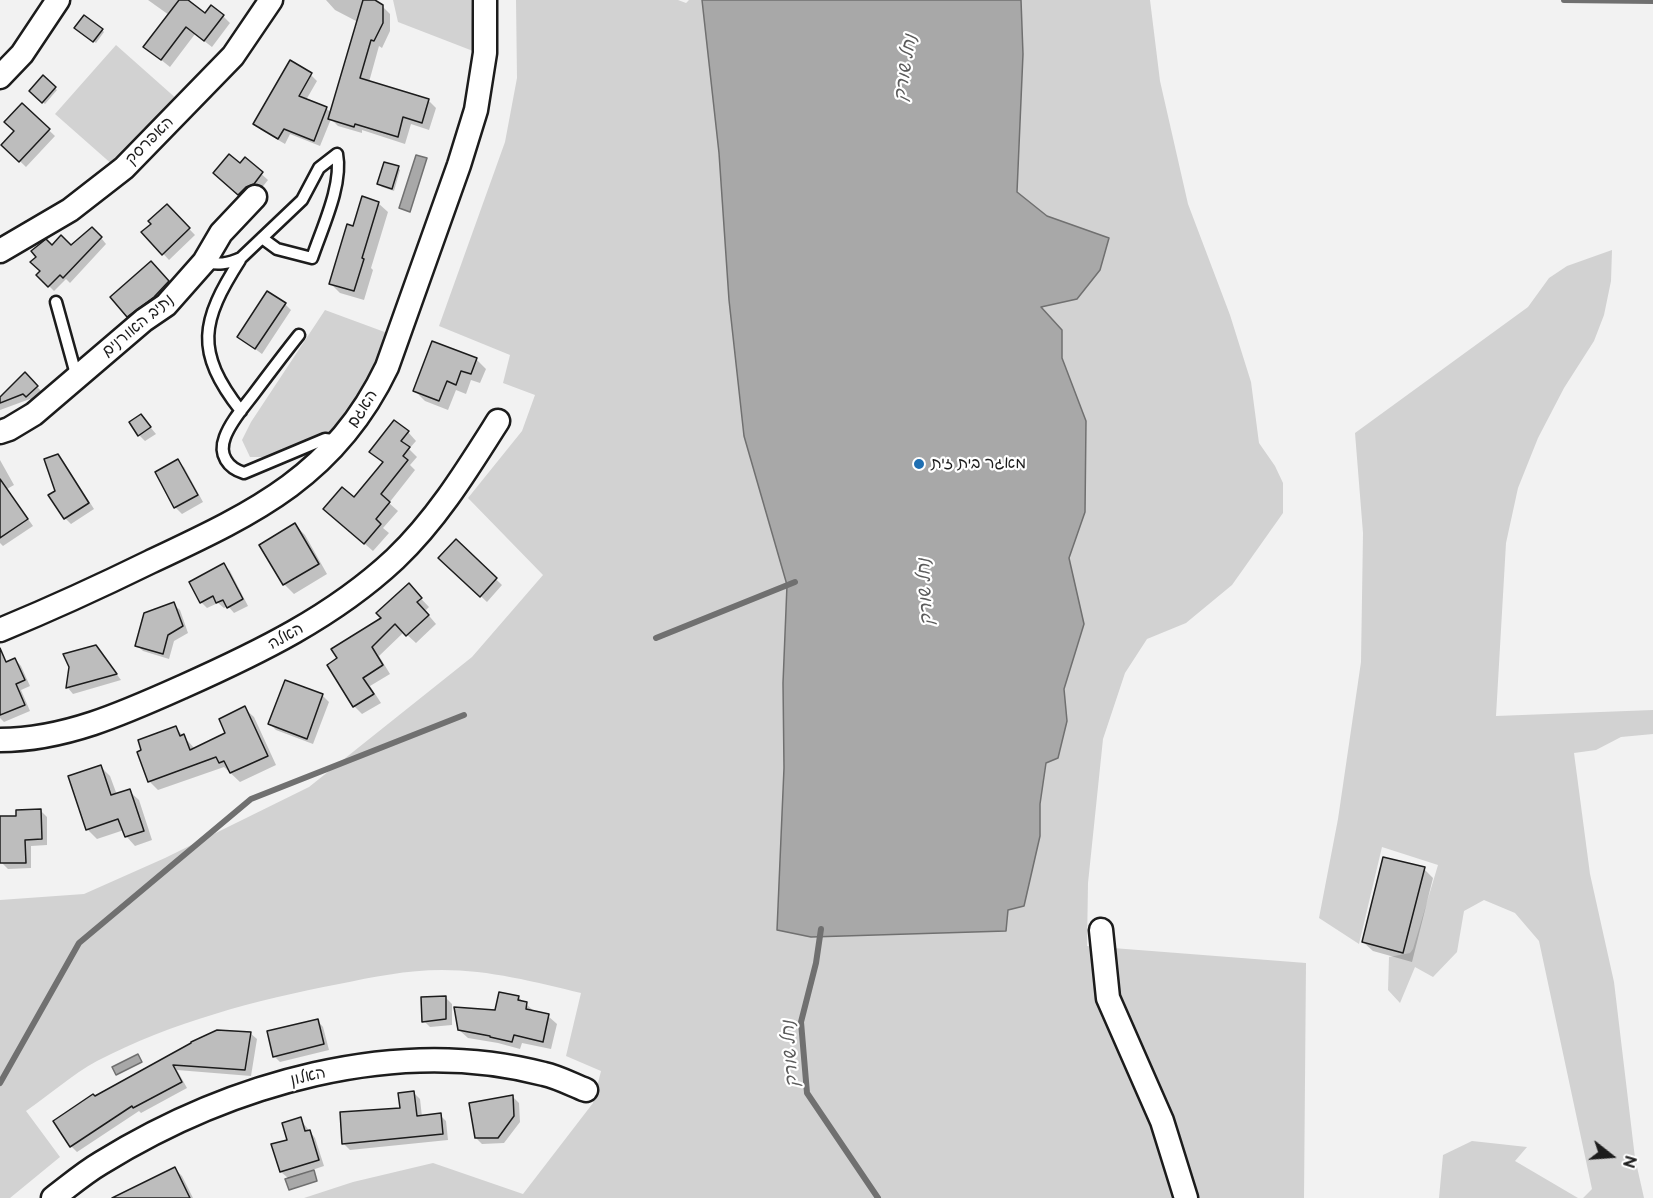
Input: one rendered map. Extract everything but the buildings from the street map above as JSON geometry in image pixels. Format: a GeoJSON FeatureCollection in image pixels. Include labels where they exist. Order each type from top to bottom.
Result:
{"type":"FeatureCollection","features":[{"type":"Feature","properties":{"kind":"street"},"geometry":{"type":"LineString","coordinates":[[0,77],[22,54],[58,0]]}},
{"type":"Feature","properties":{"kind":"street","name":"האפרסק"},"geometry":{"type":"LineString","coordinates":[[0,251],[70,210],[124,168],[233,56],[271,0]]}},
{"type":"Feature","properties":{"kind":"street","name":"האגם"},"geometry":{"type":"LineString","coordinates":[[0,630],[71,600],[260,508],[297,481],[340,441],[367,405],[387,367],[466,144],[483,75],[486,38],[485,0]]}},
{"type":"Feature","properties":{"kind":"street","name":"נתיב האורנים"},"geometry":{"type":"LineString","coordinates":[[0,432],[34,414],[144,320],[166,305],[204,262],[221,233],[255,197]]}},
{"type":"Feature","properties":{"kind":"street","name":"האלה"},"geometry":{"type":"LineString","coordinates":[[0,740],[47,736],[97,722],[203,678],[268,647],[307,625],[370,581],[417,536],[453,490],[498,421]]}},
{"type":"Feature","properties":{"kind":"street"},"geometry":{"type":"LineString","coordinates":[[1101,930],[1108,998],[1123,1037],[1162,1121],[1186,1198]]}},
{"type":"Feature","properties":{"kind":"street","name":"האלון"},"geometry":{"type":"LineString","coordinates":[[53,1198],[99,1164],[156,1131],[225,1102],[276,1085],[335,1070],[404,1062],[448,1060],[500,1064],[546,1074],[586,1090]]}},
{"type":"Feature","properties":{"kind":"lane"},"geometry":{"type":"LineString","coordinates":[[241,411],[216,375],[209,355],[208,326],[221,290],[241,258],[262,238],[302,200],[319,168],[337,154],[339,164],[337,181],[312,258],[277,249],[262,238]]}},
{"type":"Feature","properties":{"kind":"lane"},"geometry":{"type":"LineString","coordinates":[[204,262],[218,265],[231,263],[241,258]]}},
{"type":"Feature","properties":{"kind":"lane"},"geometry":{"type":"LineString","coordinates":[[56,302],[77,378]]}},
{"type":"Feature","properties":{"kind":"lane"},"geometry":{"type":"LineString","coordinates":[[299,335],[241,411],[224,439],[223,452],[226,460],[232,469],[244,473],[325,439],[340,441]]}},
{"type":"Feature","properties":{"kind":"shaded area"},"geometry":{"type":"Polygon","coordinates":[[[393,0],[471,0],[473,51],[398,22],[393,0]]]}},
{"type":"Feature","properties":{"kind":"shaded area"},"geometry":{"type":"Polygon","coordinates":[[[516,0],[678,0],[686,3],[689,0],[1150,0],[1160,81],[1188,204],[1230,315],[1251,382],[1259,443],[1275,466],[1283,483],[1283,513],[1232,585],[1186,623],[1147,639],[1125,673],[1103,739],[1088,883],[1087,946],[1306,963],[1304,1198],[304,1198],[353,1182],[433,1163],[523,1194],[593,1103],[601,1071],[566,1056],[581,993],[495,974],[442,970],[377,976],[246,1005],[155,1035],[97,1061],[26,1111],[60,1157],[10,1198],[0,1198],[0,900],[84,894],[165,858],[309,787],[472,657],[543,575],[468,498],[522,431],[535,395],[503,383],[510,355],[439,326],[505,142],[517,78],[516,0]]]}},
{"type":"Feature","properties":{"kind":"shaded area"},"geometry":{"type":"Polygon","coordinates":[[[116,45],[178,100],[114,166],[55,114],[116,45]]]}},
{"type":"Feature","properties":{"kind":"shaded area"},"geometry":{"type":"Polygon","coordinates":[[[1612,250],[1611,281],[1604,315],[1594,341],[1564,388],[1538,438],[1518,488],[1506,543],[1496,716],[1653,710],[1653,734],[1621,737],[1596,750],[1574,753],[1590,874],[1614,982],[1635,1158],[1644,1198],[1583,1198],[1592,1189],[1539,941],[1515,913],[1484,900],[1464,911],[1457,952],[1433,977],[1415,967],[1400,1003],[1388,990],[1389,957],[1410,953],[1413,949],[1438,865],[1382,847],[1359,944],[1319,918],[1338,819],[1361,662],[1363,533],[1355,433],[1528,307],[1549,278],[1567,266],[1612,250]]]}},
{"type":"Feature","properties":{"kind":"shaded area"},"geometry":{"type":"Polygon","coordinates":[[[325,310],[390,334],[369,380],[347,417],[333,431],[266,457],[250,457],[242,440],[251,422],[325,310]]]}},
{"type":"Feature","properties":{"kind":"shaded area"},"geometry":{"type":"Polygon","coordinates":[[[1472,1141],[1527,1147],[1515,1161],[1578,1198],[1439,1198],[1443,1155],[1472,1141]]]}},
{"type":"Feature","properties":{"kind":"water","name":"מאגר בית זית"},"geometry":{"type":"Polygon","coordinates":[[[702,0],[1021,0],[1023,54],[1017,192],[1047,216],[1109,238],[1100,270],[1077,299],[1041,307],[1062,330],[1062,358],[1086,421],[1085,512],[1069,558],[1084,624],[1064,689],[1067,721],[1058,758],[1046,763],[1040,804],[1040,836],[1024,906],[1008,910],[1006,931],[811,937],[777,930],[784,768],[783,683],[787,585],[744,436],[729,300],[719,153],[702,0]]]}},
{"type":"Feature","properties":{"kind":"water"},"geometry":{"type":"Polygon","coordinates":[[[416,155],[427,158],[410,212],[399,208],[416,155]]]}},
{"type":"Feature","properties":{"kind":"water"},"geometry":{"type":"Polygon","coordinates":[[[138,1054],[142,1062],[116,1075],[112,1067],[138,1054]]]}},
{"type":"Feature","properties":{"kind":"water"},"geometry":{"type":"Polygon","coordinates":[[[314,1170],[317,1181],[289,1190],[285,1179],[314,1170]]]}},
{"type":"Feature","properties":{"kind":"waterway"},"geometry":{"type":"LineString","coordinates":[[1564,0],[1653,1]]}},
{"type":"Feature","properties":{"kind":"waterway"},"geometry":{"type":"LineString","coordinates":[[656,638],[795,582]]}},
{"type":"Feature","properties":{"kind":"waterway"},"geometry":{"type":"LineString","coordinates":[[0,1083],[79,943],[251,799],[464,715]]}},
{"type":"Feature","properties":{"kind":"waterway","name":"נחל שורק"},"geometry":{"type":"LineString","coordinates":[[821,929],[816,963],[801,1022],[807,1093],[878,1198]]}},
{"type":"Feature","properties":{"kind":"place","name":"מאגר בית זית"},"geometry":{"type":"Point","coordinates":[919,464]}}]}
